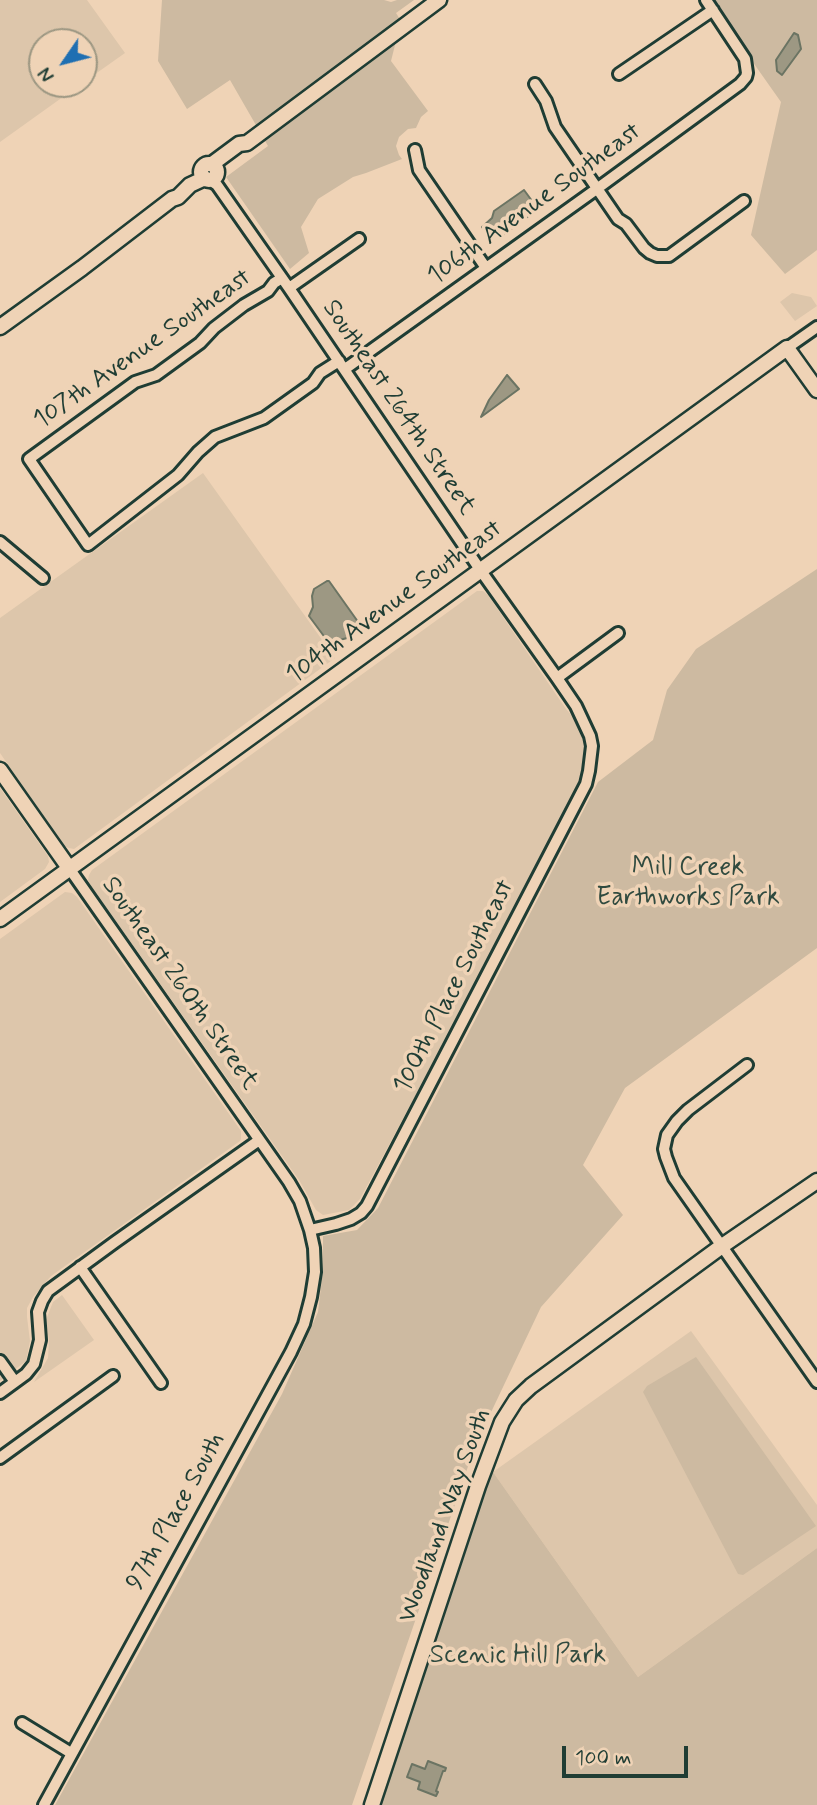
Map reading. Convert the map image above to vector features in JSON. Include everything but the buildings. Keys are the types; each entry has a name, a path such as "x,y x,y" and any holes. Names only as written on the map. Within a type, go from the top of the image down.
{"street":[{"path":"0,327 172,199 172,192 183,181 211,175 243,151 247,143 439,0"},
{"path":"619,75 709,5"},
{"name":"106th Avenue Southeast","path":"88,545 178,475 215,437 264,418 313,383 320,373 342,365 486,268 740,84 747,73 743,54 709,5"},
{"path":"535,84 546,101 555,127 618,219 626,224 644,248 657,256 669,256 744,201"},
{"path":"415,150 419,170 486,268"},
{"name":"Southeast 264th Street","path":"211,175 557,678 586,727"},
{"name":"107th Avenue Southeast","path":"289,288 359,239"},
{"name":"107th Avenue Southeast","path":"88,545 29,459 135,382 156,375 282,278"},
{"name":"104th Avenue Southeast","path":"0,919 817,327"},
{"path":"787,348 817,390"},
{"path":"1,545 43,578"},
{"path":"557,678 618,633"},
{"name":"100th Place Southeast","path":"310,1230 351,1219 367,1206 586,784 592,746 586,727"},
{"name":"Southeast 260th Street","path":"0,770 289,1182 300,1201 310,1230"},
{"path":"747,1065 682,1115 672,1127 664,1149 667,1164 674,1178 817,1382"},
{"path":"0,1393 29,1371 36,1360 40,1340 38,1312 44,1297 55,1285 258,1140"},
{"name":"Woodland Way South","path":"372,1805 478,1486 502,1422 516,1400 531,1386 722,1246 817,1181"},
{"name":"97th Place South","path":"44,1805 304,1324 312,1297 315,1272 310,1230"},
{"path":"80,1267 161,1383"},
{"path":"0,1362 15,1382"},
{"path":"0,1458 113,1376"},
{"path":"22,1724 71,1753"}],"shaded area":[{"path":"0,0 87,0 125,53 98,72 98,28 28,28 28,98 61,98 0,142"},
{"path":"794,33 798,35 801,49 782,75 777,71 776,60"},
{"path":"524,190 538,209 503,235 498,230 487,234 482,227 492,218 494,211"},
{"path":"792,293 811,297 817,306 795,321 780,302"},
{"path":"507,375 519,389 481,417 489,400"},
{"path":"203,473 335,658 74,849 69,848 64,846 0,753 0,618"},
{"path":"327,581 361,626 347,638 329,643 309,616 313,607 314,589"},
{"path":"477,591 488,595 578,723 587,749 582,784 360,1199 349,1210 323,1215 316,1210 299,1180 91,886 89,875 92,870"},
{"path":"0,788 48,856 49,862 45,869 0,902"},
{"path":"65,892 77,897 241,1131 241,1139 51,1276 27,1308 30,1341 26,1361 0,1381 0,939"},
{"path":"62,1295 94,1340 34,1382 48,1358 46,1320 53,1302"},
{"path":"691,1331 817,1505 817,1548 638,1677 493,1472"},
{"path":"428,1761 446,1768 436,1796 418,1789 420,1782 407,1777 412,1764 425,1769"}],"green space":[{"path":"162,0 414,0 396,13 401,21 391,61 428,111 421,117 416,128 408,129 399,137 396,146 402,159 353,177 318,199 301,227 309,253 290,269 226,177 268,146 230,80 187,109 158,61"},
{"path":"709,0 817,0 817,250 785,274 751,235 781,102"},
{"name":"Mill Creek Earthworks Park","path":"817,569 817,948 625,1088 583,1165 623,1215 541,1307 475,1446 352,1805 55,1805 282,1394 318,1312 323,1270 323,1236 357,1230 378,1208 598,782 653,740 667,690 696,649"},
{"path":"696,1357 816,1526 743,1575 738,1574 643,1392 647,1386"},
{"name":"Scenic Hill Park","path":"493,1472 638,1677 817,1548 817,1805 376,1805 482,1493"}]}
